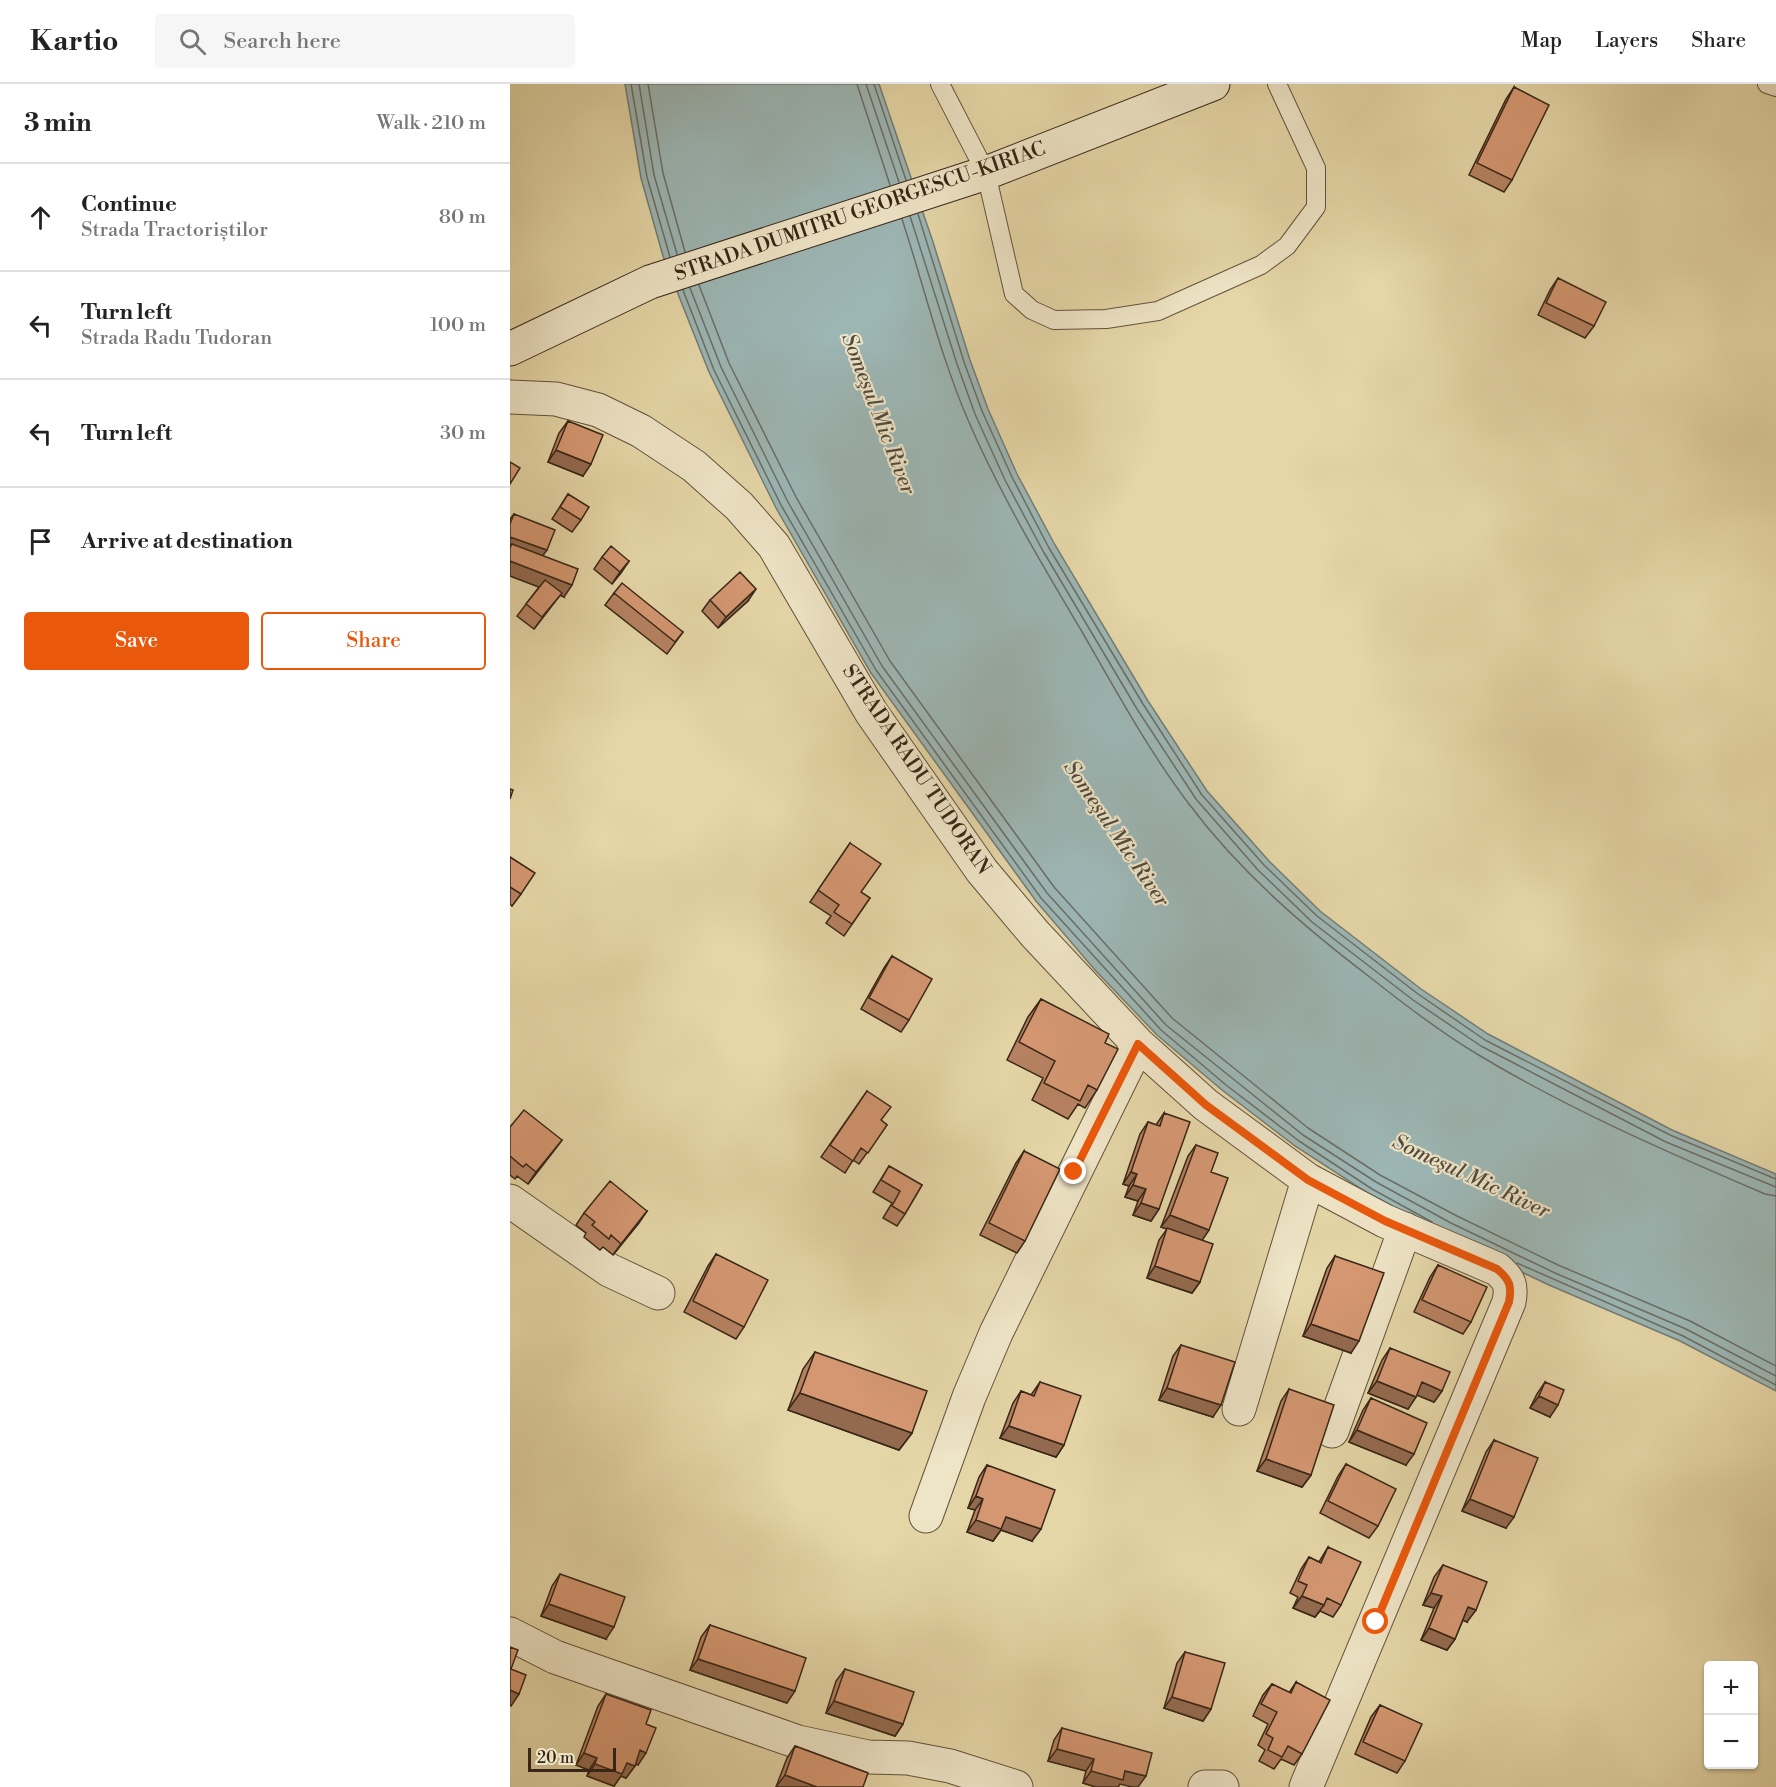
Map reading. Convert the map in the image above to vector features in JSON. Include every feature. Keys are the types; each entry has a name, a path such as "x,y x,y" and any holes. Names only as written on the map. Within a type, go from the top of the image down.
{"street":[{"name":"STRADA DUMITRU GEORGESCU-KIRIAC","path":"510,350 650,282 975,177 1213,84"},
{"name":"STRADA RADU TUDORAN","path":"510,397 556,399 598,410 641,431 694,466 739,506 774,546 872,712 982,870 1035,934 1138,1044 1206,1105 1308,1180 1405,1229 1497,1269 1509,1279 1512,1287 1509,1302 1306,1787"},
{"path":"926,1516 969,1397 996,1333 1138,1044"},
{"path":"1239,1409 1308,1180"},
{"path":"510,1202 609,1270 658,1293"},
{"path":"1332,1431 1405,1229"},
{"path":"510,1634 555,1657 798,1742 868,1757 908,1758 950,1766 1016,1787"},
{"path":"1205,1787 1222,1787"}],"lane":[{"path":"940,84 975,177 1014,294 1032,310 1054,320 1106,319 1158,311 1261,265 1287,246 1316,207 1316,168 1277,84"},
{"path":"1767,84 1776,87"}],"water":[{"name":"Someşul Mic River","path":"625,84 879,84 933,242 970,360 988,409 1017,474 1055,545 1148,701 1207,791 1269,861 1320,911 1421,989 1488,1034 1672,1130 1776,1174 1776,1391 1680,1341 1549,1285 1444,1235 1369,1194 1295,1146 1222,1090 1157,1035 1095,970 1036,901 871,673 776,508 709,372 663,256 641,178"}],"building":[{"path":"1514,87 1549,105 1512,180 1477,163"},
{"path":"1558,278 1606,302 1594,326 1546,303"},
{"path":"568,421 603,435 591,464 556,450"},
{"path":"510,462 520,468 510,484"},
{"path":"568,494 589,507 581,520 560,507"},
{"path":"514,514 555,530 547,550 510,537 510,524"},
{"path":"512,544 578,569 572,585 510,561"},
{"path":"611,546 629,561 620,572 602,557"},
{"path":"740,572 756,589 726,617 710,600"},
{"path":"545,580 562,593 542,617 526,604"},
{"path":"622,583 683,632 675,642 614,593"},
{"path":"850,843 881,864 861,892 870,898 852,924 834,912 839,905 818,890"},
{"path":"510,857 535,873 521,894 510,887"},
{"path":"892,956 932,979 909,1020 869,998"},
{"path":"1041,999 1109,1034 1105,1043 1118,1049 1097,1090 1088,1085 1080,1101 1044,1083 1055,1061 1019,1042"},
{"path":"867,1091 891,1107 881,1120 887,1125 868,1153 861,1148 853,1161 830,1145"},
{"path":"524,1110 562,1140 536,1172 526,1164 523,1167 510,1156 510,1127"},
{"path":"1164,1113 1190,1122 1159,1209 1141,1203 1146,1189 1133,1185 1137,1174 1131,1172 1148,1122 1160,1126"},
{"path":"1196,1145 1218,1153 1211,1172 1228,1178 1209,1230 1170,1215"},
{"path":"1024,1151 1060,1169 1025,1241 989,1223"},
{"path":"889,1166 922,1185 905,1214 892,1206 900,1191 881,1180"},
{"path":"610,1181 647,1211 621,1244 611,1235 609,1239 592,1225 595,1222 584,1213"},
{"path":"1167,1228 1213,1244 1200,1282 1155,1266"},
{"path":"716,1254 768,1280 744,1327 693,1301"},
{"path":"1335,1256 1384,1273 1359,1341 1311,1324"},
{"path":"1438,1265 1487,1287 1471,1322 1422,1300"},
{"path":"1181,1345 1235,1362 1221,1405 1167,1388"},
{"path":"1390,1348 1450,1372 1442,1391 1422,1382 1416,1397 1377,1381"},
{"path":"815,1352 927,1391 912,1433 800,1393"},
{"path":"1040,1382 1081,1396 1064,1445 1009,1426 1021,1391 1034,1396"},
{"path":"1545,1382 1564,1390 1558,1405 1539,1396"},
{"path":"1289,1389 1334,1405 1311,1475 1266,1459"},
{"path":"1371,1398 1427,1423 1414,1454 1357,1430"},
{"path":"1494,1440 1538,1458 1514,1517 1470,1499"},
{"path":"1346,1464 1396,1489 1378,1526 1328,1501"},
{"path":"987,1465 1055,1490 1041,1529 1006,1517 1001,1529 976,1520 983,1499 976,1496"},
{"path":"1328,1547 1361,1562 1341,1605 1327,1598 1324,1605 1302,1596 1307,1585 1298,1581 1309,1557 1321,1563"},
{"path":"1443,1565 1487,1582 1476,1610 1468,1607 1455,1639 1429,1628 1442,1596 1431,1593"},
{"path":"560,1574 625,1597 614,1627 549,1604"},
{"path":"710,1625 806,1658 795,1691 698,1659"},
{"path":"510,1647 518,1650 511,1669 526,1675 519,1694 510,1690"},
{"path":"1185,1652 1225,1663 1211,1709 1172,1697"},
{"path":"845,1669 914,1692 903,1724 834,1701"},
{"path":"1296,1682 1330,1700 1302,1754 1288,1746 1282,1757 1268,1750 1273,1738 1266,1734 1277,1712 1261,1704 1272,1684 1291,1693"},
{"path":"606,1694 651,1710 646,1724 656,1728 646,1753 640,1750 635,1766 627,1763 622,1774 595,1764 597,1758 584,1753"},
{"path":"1380,1705 1422,1724 1405,1761 1363,1742"},
{"path":"1062,1728 1152,1753 1146,1776 1125,1771 1123,1780 1091,1771 1094,1759 1057,1749"},
{"path":"795,1746 868,1773 863,1787 817,1787 785,1775"}],"route":[{"path":"1074,1172 1138,1044 1206,1105 1308,1180 1385,1221 1497,1269 1509,1279 1512,1287 1509,1302 1376,1622"}]}
